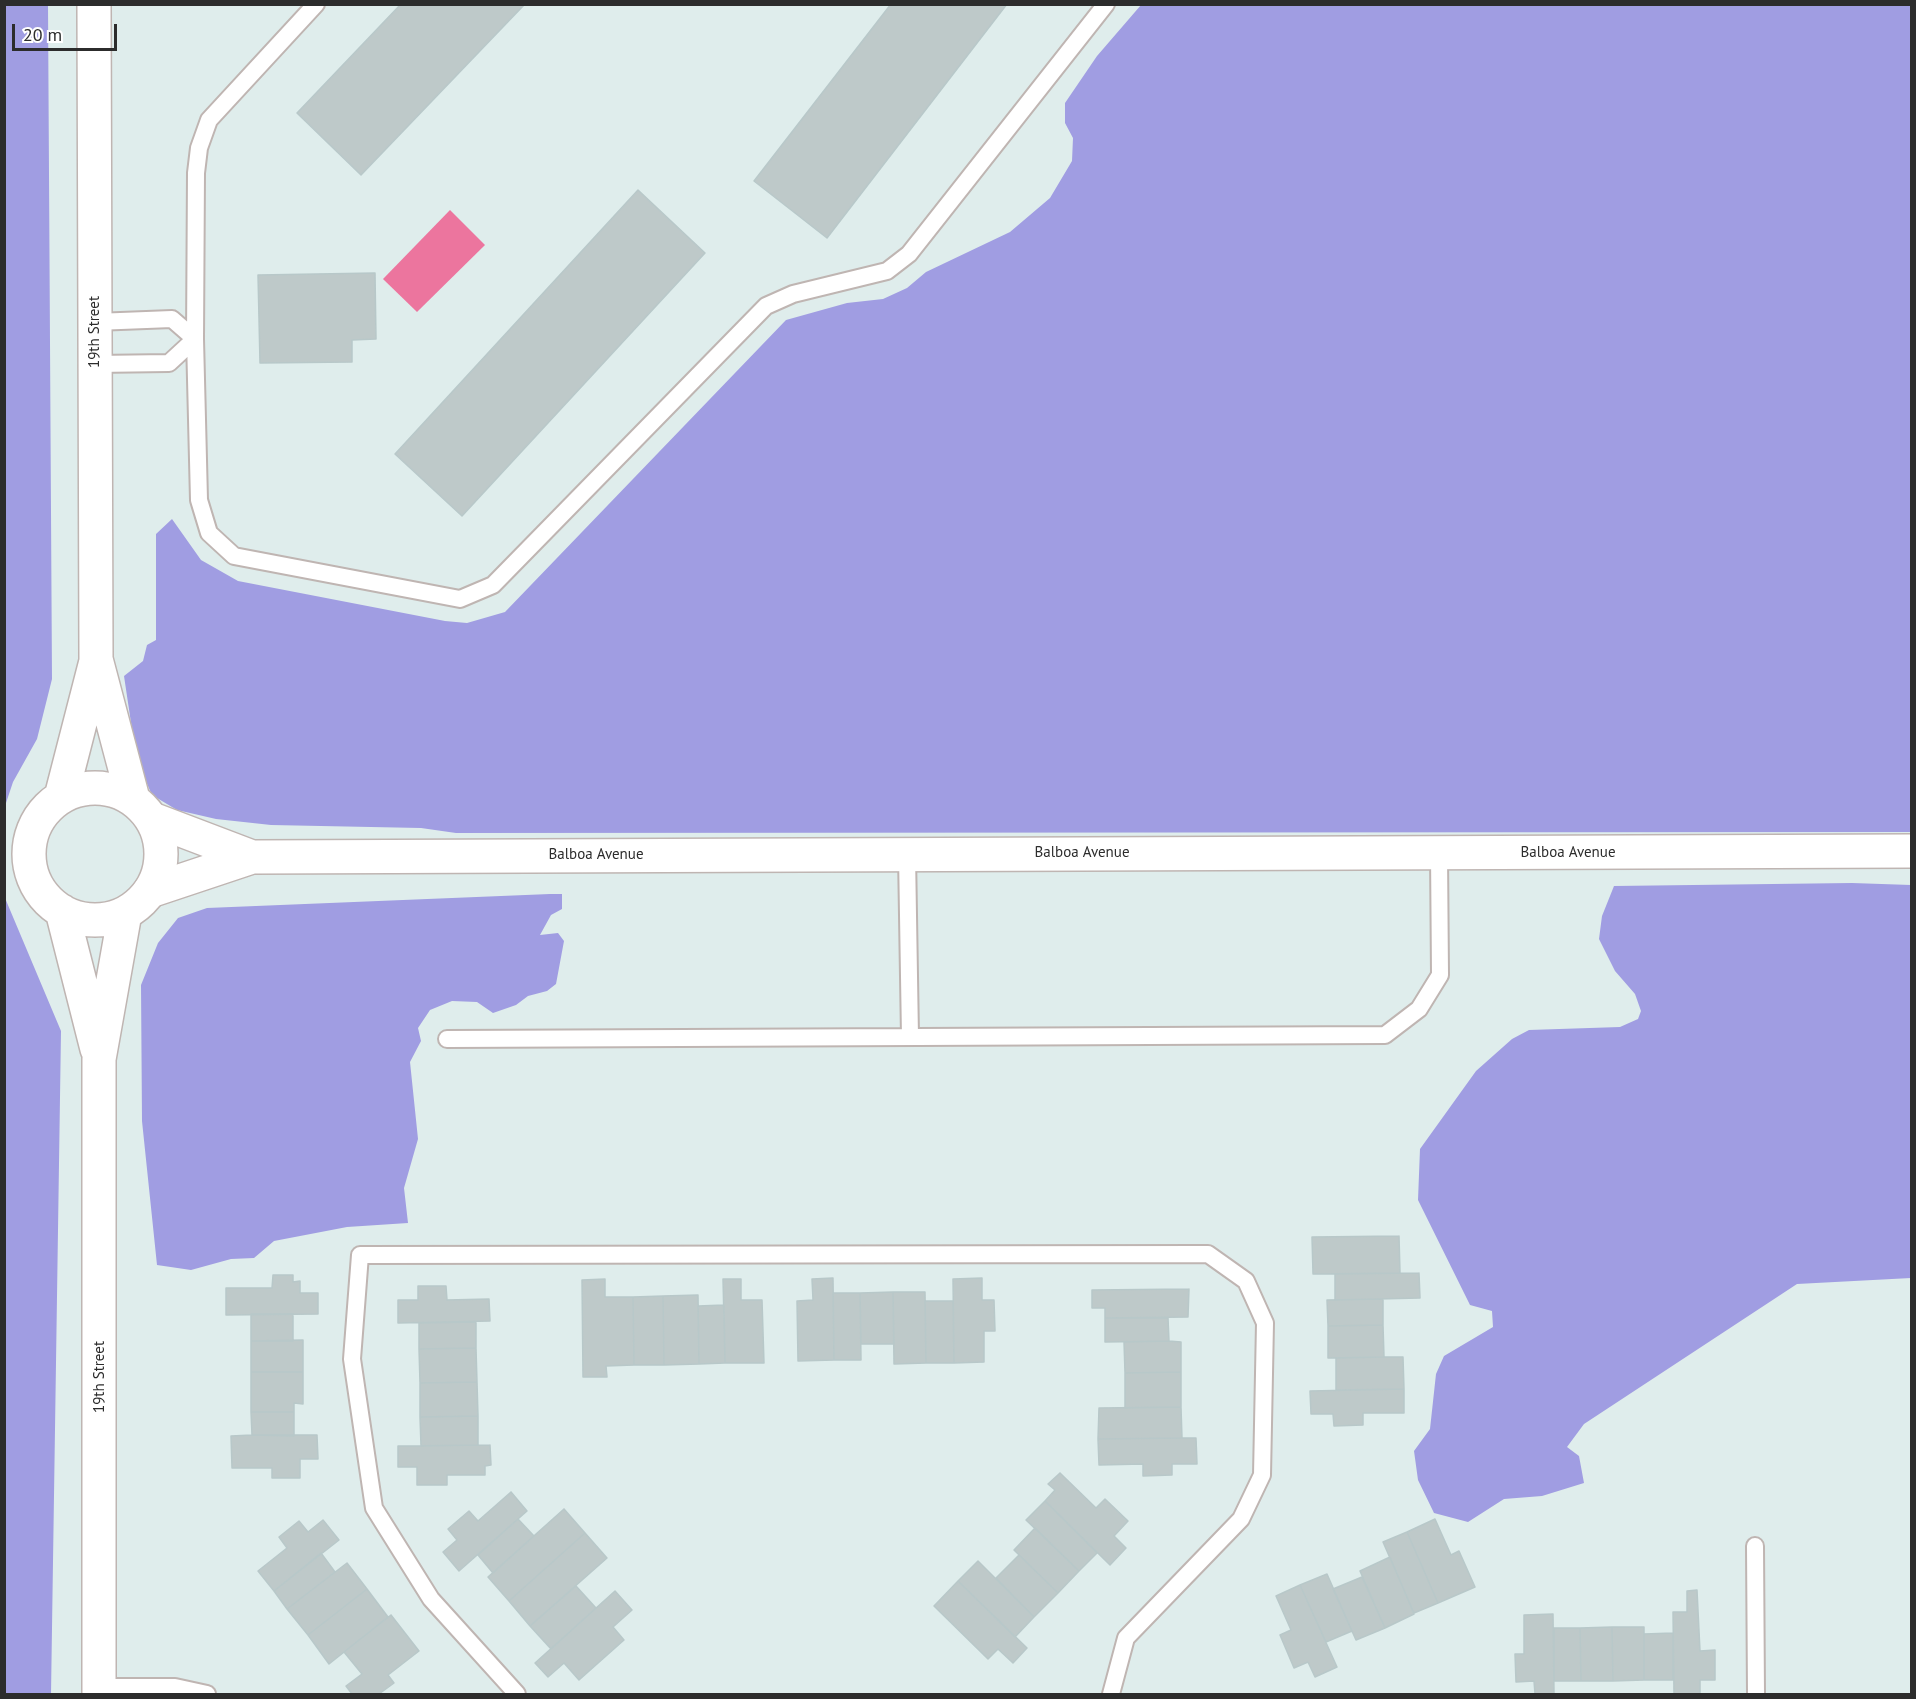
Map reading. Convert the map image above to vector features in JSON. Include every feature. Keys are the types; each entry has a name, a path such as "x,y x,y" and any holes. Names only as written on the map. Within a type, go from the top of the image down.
{"main road":[{"name":"19th Street","path":"61,797 96,659 94,4"},
{"name":"19th Street","path":"96,659 142,809"},
{"path":"98,787 118,791 142,809 159,834 161,855 158,877 139,904 125,913 93,920 77,918 62,911 49,901 36,884 29,857 32,836 38,820 61,797 75,790 98,787"},
{"name":"Balboa Avenue","path":"142,809 252,857"},
{"name":"Balboa Avenue","path":"150,891 252,857 1911,851"},
{"name":"19th Street","path":"62,911 99,1059"},
{"name":"19th Street","path":"99,1691 99,1059 125,913"}],"lane":[{"path":"316,4 209,120 199,148 196,173 195,339 199,500 209,533 234,556 460,599 493,585 766,306 793,294 887,271 909,254 1106,4"},
{"path":"95,322 172,319 195,339"},
{"path":"95,364 169,363 195,339"},
{"path":"447,1039 1385,1035 1419,1009 1440,975 1439,853"},
{"path":"907,854 910,1037"},
{"path":"517,1695 431,1599 374,1508 352,1359 360,1255 1208,1254 1246,1281 1265,1323 1262,1475 1241,1519 1126,1638 1111,1695"},
{"path":"1755,1546 1756,1695"},
{"path":"99,1691 175,1687 207,1695"}],"shaded area":[{"path":"5,4 48,5 52,679 37,739 13,782 5,806"},
{"path":"1141,5 1911,5 1911,832 456,833 421,828 271,825 216,819 177,810 152,795 144,777 133,736 124,676 143,661 147,645 156,640 156,534 172,519 201,560 238,581 445,621 467,623 505,612 786,320 847,303 883,299 907,288 926,272 1010,232 1050,198 1072,161 1073,138 1065,123 1065,103 1097,56"},
{"path":"450,210 485,245 417,312 383,279"},
{"path":"1852,883 1911,885 1911,1278 1797,1284 1584,1424 1567,1447 1579,1456 1584,1483 1542,1496 1504,1499 1468,1522 1434,1513 1418,1480 1414,1451 1430,1429 1436,1374 1444,1356 1493,1327 1492,1311 1470,1305 1418,1200 1420,1149 1476,1071 1512,1039 1529,1030 1620,1027 1638,1019 1641,1011 1635,994 1615,971 1599,939 1602,916 1614,886"},
{"path":"562,894 562,909 551,915 540,935 558,933 564,941 556,984 547,991 528,996 516,1005 493,1013 477,1002 452,1001 430,1010 418,1028 421,1041 410,1062 418,1139 404,1188 408,1223 347,1227 274,1241 254,1258 231,1259 191,1270 157,1265 142,1121 141,985 158,943 178,918 207,908"},
{"path":"5,898 61,1031 51,1694 5,1694"}],"building":[{"path":"401,4 525,4 361,175 297,113"},
{"path":"891,4 1007,4 827,238 754,181"},
{"path":"638,190 705,253 462,516 395,454"},
{"path":"375,273 376,339 352,340 352,362 260,363 258,275"},
{"path":"1399,1236 1400,1273 1313,1274 1312,1237"},
{"path":"1419,1273 1420,1298 1335,1300 1335,1274"},
{"path":"273,1275 293,1275 293,1282 300,1281 300,1293 318,1293 318,1314 226,1315 226,1288 272,1288"},
{"path":"833,1278 834,1360 798,1361 797,1301 813,1300 812,1279"},
{"path":"982,1278 982,1300 994,1300 995,1331 984,1331 984,1362 954,1363 953,1279"},
{"path":"605,1279 605,1297 633,1297 634,1365 606,1366 607,1377 583,1377 582,1280"},
{"path":"723,1279 741,1279 741,1300 762,1300 764,1363 725,1363"},
{"path":"418,1286 446,1286 447,1300 489,1299 490,1321 398,1323 398,1300 418,1300"},
{"path":"1189,1289 1188,1317 1105,1318 1105,1308 1092,1308 1092,1290"},
{"path":"893,1292 894,1344 861,1344 860,1293"},
{"path":"893,1292 925,1292 926,1363 894,1364"},
{"path":"833,1293 860,1293 861,1360 834,1360"},
{"path":"698,1295 699,1364 664,1365 663,1296"},
{"path":"663,1296 664,1365 634,1365 633,1297"},
{"path":"1383,1299 1383,1325 1328,1326 1327,1300"},
{"path":"925,1301 953,1301 954,1363 926,1363"},
{"path":"724,1305 725,1363 699,1364 698,1306"},
{"path":"251,1314 293,1314 293,1341 251,1341"},
{"path":"1105,1318 1168,1318 1169,1341 1105,1342"},
{"path":"476,1322 476,1348 419,1349 419,1323"},
{"path":"1383,1325 1384,1357 1328,1358 1328,1326"},
{"path":"303,1340 303,1372 251,1372 251,1341"},
{"path":"1124,1342 1181,1342 1181,1372 1125,1373"},
{"path":"476,1348 477,1382 420,1383 419,1349"},
{"path":"1403,1357 1404,1389 1336,1390 1336,1358"},
{"path":"251,1372 303,1372 303,1404 294,1403 294,1412 251,1412"},
{"path":"1181,1372 1181,1407 1125,1408 1125,1373"},
{"path":"477,1382 478,1416 420,1417 420,1383"},
{"path":"1404,1389 1404,1413 1363,1413 1363,1425 1334,1426 1333,1414 1311,1414 1310,1391"},
{"path":"1181,1407 1182,1438 1098,1439 1099,1408"},
{"path":"251,1412 294,1412 294,1436 252,1435"},
{"path":"478,1416 478,1445 421,1446 420,1417"},
{"path":"317,1435 318,1459 300,1459 300,1478 272,1478 272,1468 232,1468 231,1436"},
{"path":"1196,1438 1197,1464 1172,1464 1172,1475 1143,1476 1143,1464 1099,1465 1098,1439"},
{"path":"490,1445 491,1465 485,1466 485,1475 447,1475 447,1485 417,1485 417,1467 398,1467 398,1446"},
{"path":"1060,1473 1096,1508 1105,1499 1128,1521 1114,1536 1126,1548 1110,1565 1045,1501 1055,1490 1048,1484"},
{"path":"511,1492 527,1511 459,1571 443,1552 457,1540 448,1529 469,1511 478,1521"},
{"path":"1045,1501 1097,1553 1079,1571 1026,1520"},
{"path":"564,1509 585,1533 509,1601 488,1577"},
{"path":"518,1519 534,1536 493,1573 478,1555"},
{"path":"1435,1519 1451,1555 1459,1551 1475,1587 1438,1603 1407,1532"},
{"path":"323,1520 339,1540 274,1591 258,1571 287,1548 279,1537 299,1521 308,1532"},
{"path":"1035,1528 1079,1571 1058,1593 1014,1550"},
{"path":"1407,1532 1438,1603 1414,1613 1383,1542"},
{"path":"585,1533 607,1558 530,1626 509,1601"},
{"path":"321,1553 335,1572 287,1609 274,1591"},
{"path":"1019,1555 1058,1593 1034,1617 996,1578"},
{"path":"1390,1557 1414,1614 1385,1628 1360,1571"},
{"path":"978,1561 1034,1617 1015,1637 958,1581"},
{"path":"347,1563 367,1589 308,1635 287,1609"},
{"path":"1327,1574 1352,1631 1326,1642 1300,1585"},
{"path":"1362,1577 1385,1628 1356,1640 1333,1589"},
{"path":"958,1581 1027,1648 1013,1663 998,1649 988,1659 934,1606"},
{"path":"1300,1585 1337,1667 1315,1677 1308,1662 1294,1668 1280,1635 1291,1630 1276,1596"},
{"path":"576,1586 596,1608 551,1649 530,1626"},
{"path":"367,1589 388,1617 329,1664 308,1635"},
{"path":"1697,1590 1700,1651 1715,1650 1715,1680 1700,1680 1700,1694 1674,1694 1673,1612 1687,1612 1687,1591"},
{"path":"615,1591 632,1610 613,1627 624,1640 579,1680 564,1663 548,1677 535,1663"},
{"path":"1553,1614 1554,1694 1535,1694 1534,1681 1516,1682 1515,1654 1524,1654 1524,1615"},
{"path":"391,1615 419,1651 388,1675 394,1683 379,1694 352,1694 346,1686 362,1674 344,1652"},
{"path":"1612,1627 1644,1627 1644,1680 1613,1681"},
{"path":"1612,1627 1613,1681 1581,1681 1580,1628"},
{"path":"1554,1628 1580,1628 1581,1681 1554,1681"},
{"path":"1673,1633 1673,1680 1644,1680 1644,1634"}]}
